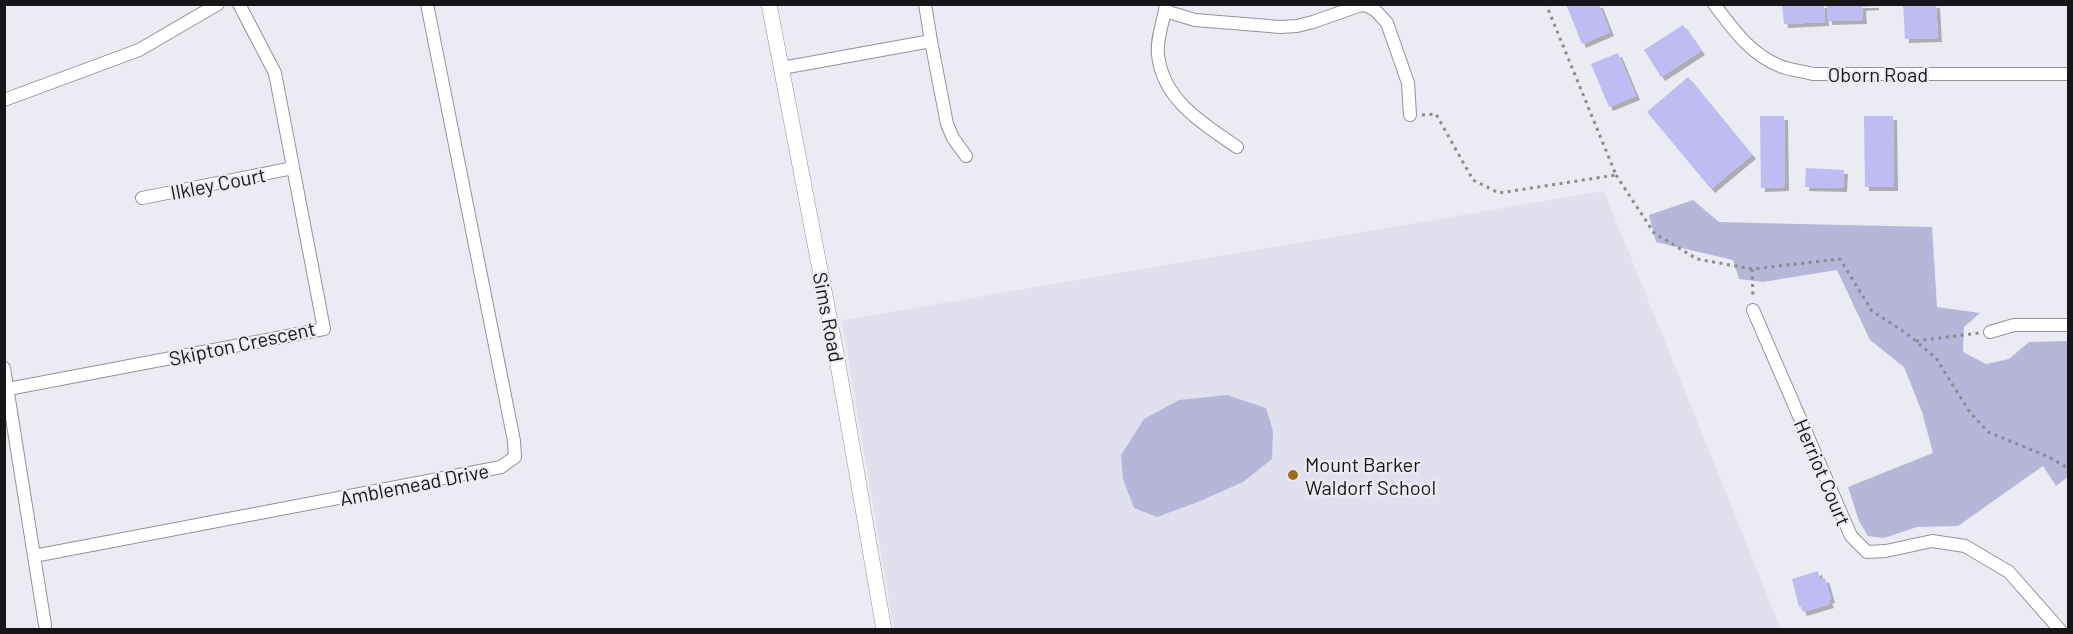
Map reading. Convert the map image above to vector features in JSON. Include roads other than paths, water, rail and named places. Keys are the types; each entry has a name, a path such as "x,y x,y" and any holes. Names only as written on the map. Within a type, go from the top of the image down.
{"street":[{"path":"4,100 139,50 219,4"},
{"name":"Skipton Crescent","path":"8,389 324,329 275,73 239,4"},
{"name":"Amblemead Drive","path":"34,556 501,467 515,457 514,441 427,4"},
{"name":"Sims Road","path":"769,4 836,353 884,630"},
{"path":"925,4 947,124 952,138 966,156"},
{"name":"Oborn Road","path":"1714,4 1741,41 1759,54 1780,66 1813,74 2068,75"},
{"path":"1237,147 1204,125 1179,102 1167,86 1157,53 1166,8 1195,20 1280,27 1297,26 1354,7 1368,6 1387,23 1408,83 1410,115"},
{"path":"782,68 931,41"},
{"name":"Ilkley Court","path":"142,198 293,168"},
{"name":"Herriot Court","path":"1753,310 1851,536 1867,552 1886,551 1932,541 1965,546 2009,572 2060,630"},
{"path":"1990,332 2014,325 2068,325"},
{"path":"4,368 45,625"}],"place":[{"name":"Mount Barker Waldorf School","path":"1293,475"}]}
